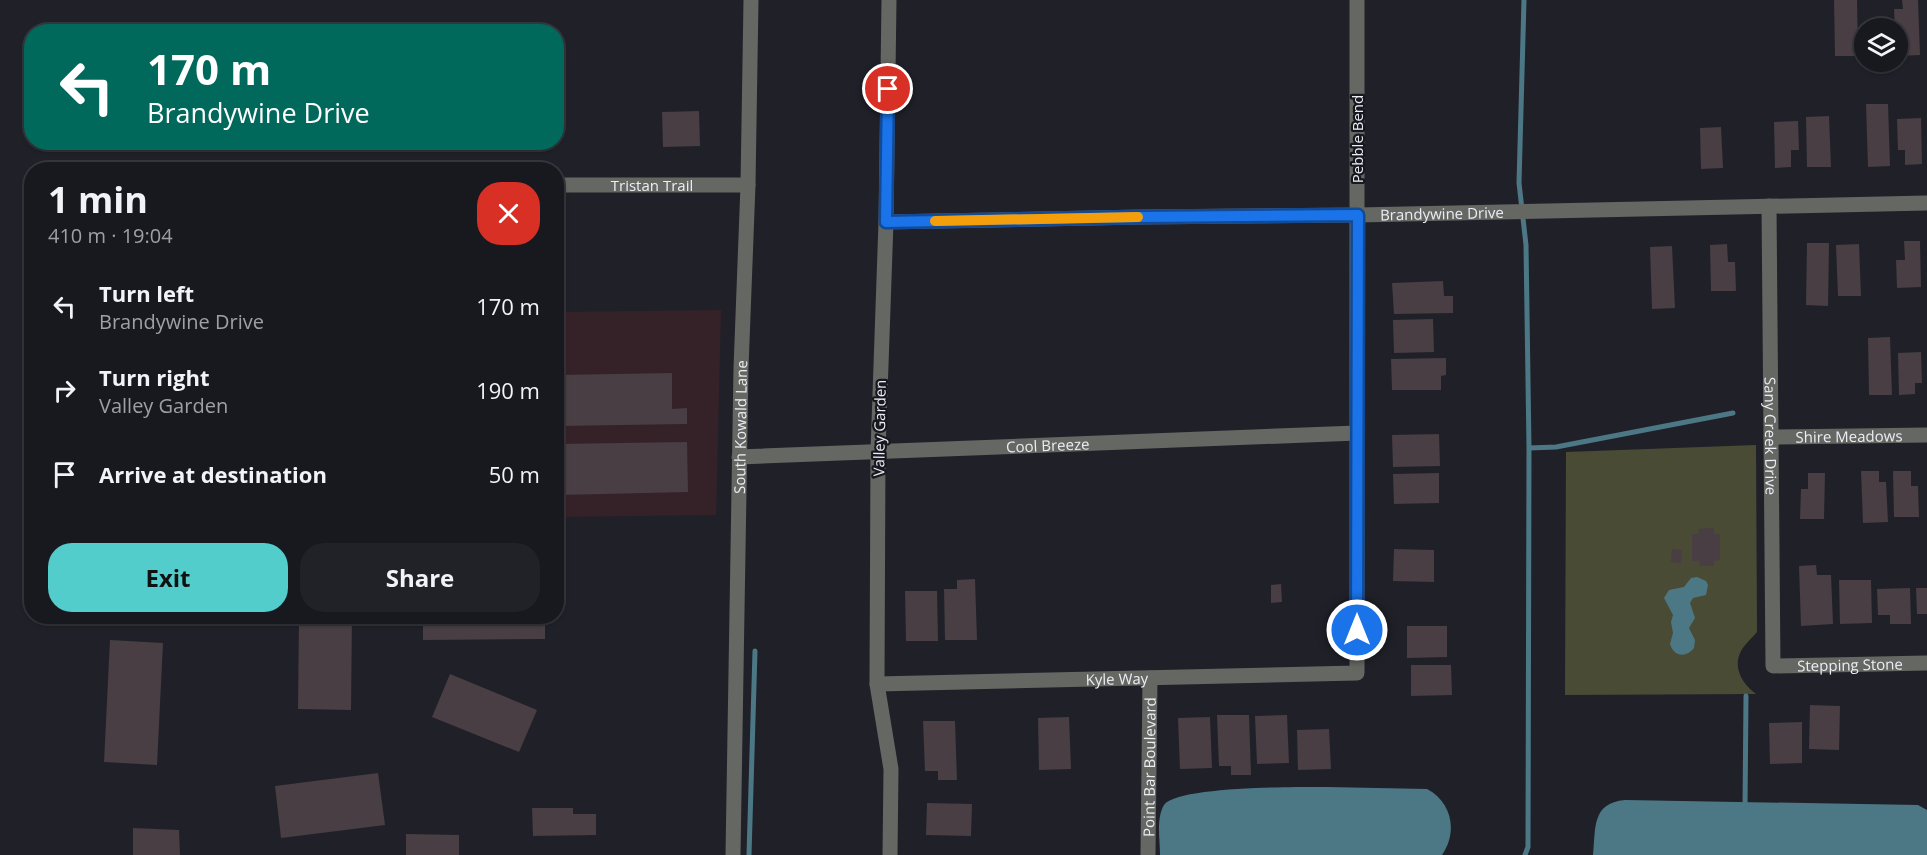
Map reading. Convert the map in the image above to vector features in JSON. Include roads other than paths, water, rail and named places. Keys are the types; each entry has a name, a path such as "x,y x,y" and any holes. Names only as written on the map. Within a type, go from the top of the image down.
{"street":[{"name":"South Kowald Lane","path":"734,855 739,457 748,185 751,0"},
{"name":"Valley Garden","path":"889,0 886,222 878,451 878,684 891,769 890,855"},
{"name":"Pebble Bend","path":"1357,0 1357,673"},
{"name":"Tristan Trail","path":"564,185 748,185"},
{"name":"Brandywine Drive","path":"886,222 1927,203"},
{"name":"Sany Creek Drive","path":"1769,206 1773,666"},
{"name":"Cool Breeze","path":"739,457 1357,433"},
{"name":"Shire Meadows","path":"1771,437 1927,435"},
{"name":"Stepping Stone","path":"1773,666 1927,663"},
{"name":"Kyle Way","path":"878,684 1357,673"},
{"name":"Point Bar Boulevard","path":"1148,855 1150,678"}],"water":[{"path":"1697,577 1706,581 1708,585 1706,595 1693,598 1690,603 1695,618 1689,628 1695,640 1694,648 1680,655 1674,652 1670,644 1673,633 1671,622 1673,615 1664,598 1669,590 1684,587 1691,578"},
{"path":"1327,787 1427,789 1442,802 1450,818 1450,837 1447,846 1442,855 1160,855 1160,816 1164,805 1174,799 1214,791"},
{"path":"1625,800 1918,805 1927,810 1927,855 1593,855 1595,827 1601,812 1614,802"}],"waterway":[{"path":"1524,0 1519,183 1526,245 1529,448 1528,847 1525,855"},
{"path":"1529,448 1556,447 1733,413"},
{"path":"749,855 755,651"},
{"path":"1745,808 1746,696"}]}
